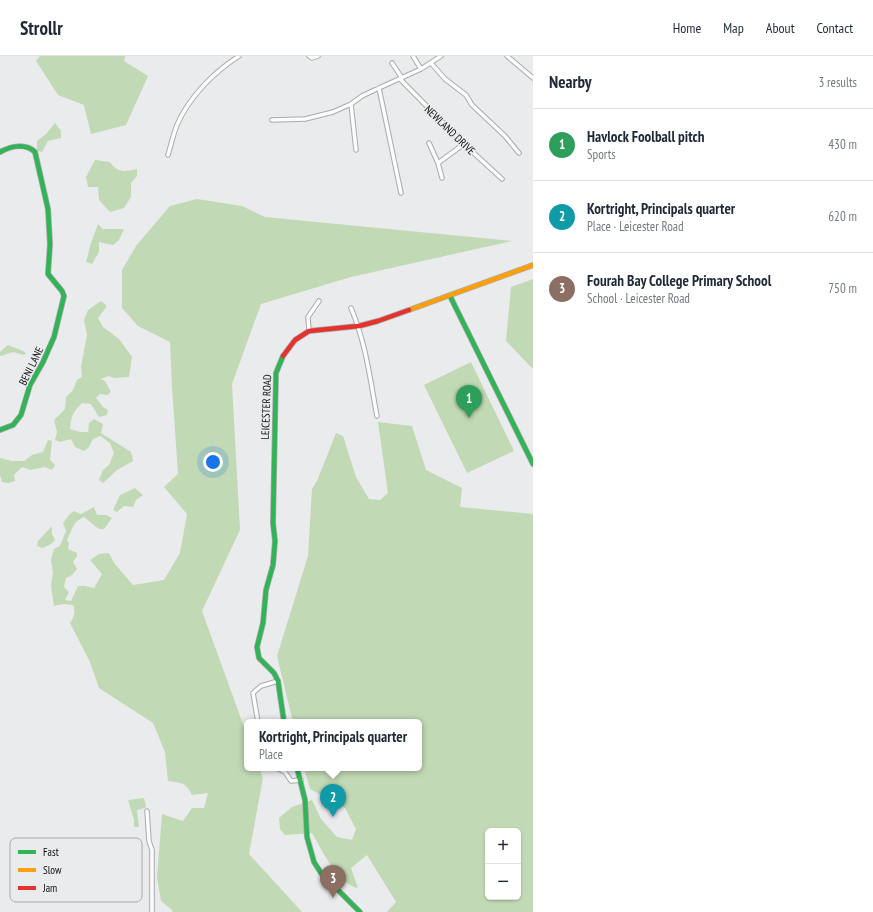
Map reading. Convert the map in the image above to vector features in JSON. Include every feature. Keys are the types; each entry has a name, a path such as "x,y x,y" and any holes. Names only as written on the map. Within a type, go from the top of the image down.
{"street":[{"path":"168,155 178,124 196,96 217,72 239,56"},
{"path":"309,56 312,58 318,56"},
{"path":"413,56 421,69"},
{"path":"272,120 317,117 351,104 362,96 421,69 440,56"},
{"path":"507,56 533,78"},
{"name":"NEWLAND DRIVE","path":"392,63 401,79 464,144 502,180"},
{"path":"431,63 466,95 472,105 505,136 519,153"},
{"path":"379,88 401,192"},
{"path":"351,104 356,150"},
{"path":"429,143 442,178"},
{"path":"438,164 464,144"},
{"name":"BENI LANE","path":"0,152 16,147 26,146 35,152 50,223 48,274 64,294 64,300 54,337 43,362 30,385 21,415 13,425 0,430"},
{"path":"319,300 308,317 308,331 359,326 390,317 533,265"},
{"path":"450,296 533,464"},
{"path":"351,308 359,326 372,381 377,416"},
{"name":"LEICESTER ROAD","path":"284,719 278,681 274,673 259,658 257,647 263,623 266,590 272,570 275,541 272,522 276,373 278,364 288,348 299,337 308,331"},
{"path":"257,719 253,693 261,686 278,681"},
{"path":"284,771 286,772 291,781 301,780"},
{"path":"298,771 305,800 307,837 314,862 321,873 360,912"},
{"path":"147,811 149,841 152,850 152,912"}],"green space":[{"path":"40,56 125,56 124,61 148,76 126,125 91,134 84,105 58,95 36,61"},
{"path":"55,123 61,131 61,138 48,141 42,152 37,151 37,141 46,134"},
{"path":"95,160 110,162 113,166 122,171 137,169 137,176 131,183 131,197 124,208 110,212 99,200 98,187 88,187 86,177"},
{"path":"197,199 242,206 265,217 512,241 351,277 261,304 232,384 240,530 202,611 244,727 244,771 260,771 263,778 249,854 302,912 172,912 172,910 161,901 157,877 162,814 183,821 192,808 204,808 208,793 192,795 185,785 168,781 165,752 153,723 99,688 90,662 70,623 74,614 73,605 63,604 54,606 51,586 53,573 51,560 54,549 60,546 66,531 63,523 74,511 81,514 94,507 97,515 106,515 112,518 104,529 99,529 84,517 77,521 73,526 67,539 69,544 68,549 77,553 77,556 73,562 77,569 72,575 66,578 64,587 69,592 65,600 71,601 78,586 94,588 102,574 90,560 99,554 109,553 114,563 133,585 164,580 180,553 187,514 164,487 178,474 170,342 138,326 122,308 122,270 136,246 170,206"},
{"path":"98,224 103,229 124,229 119,240 113,245 99,242 99,252 92,264 86,262"},
{"path":"533,279 533,369 506,341 511,287"},
{"path":"101,301 107,306 98,318 103,327 119,339 132,357 129,377 115,378 108,376 101,379 105,381 111,392 107,395 100,394 96,398 103,407 108,410 107,415 99,417 91,404 82,403 73,414 70,429 80,432 88,432 89,423 94,419 103,424 101,433 131,452 133,461 117,470 103,483 99,480 103,470 109,465 114,453 110,443 100,436 93,439 89,447 84,451 75,447 71,439 60,442 55,440 57,432 54,420 65,409 66,397 73,390 77,380 82,377 81,367 87,335 84,320 88,310"},
{"path":"8,345 26,353 24,355 13,352 1,356 0,352"},
{"path":"471,362 514,451 467,473 424,385"},
{"path":"378,422 412,426 426,470 462,488 460,507 533,514 533,912 387,912 396,902 367,855 351,868 358,888 344,881 337,874 312,833 285,835 280,829 279,818 292,807 312,800 321,819 337,837 352,840 356,829 345,808 310,789 305,771 422,771 422,719 292,719 277,656 308,556 312,489 317,481 336,433 343,436 356,477 369,499 380,500 388,493"},
{"path":"48,440 52,441 50,460 55,465 52,470 45,467 31,470 22,467 14,475 15,481 8,483 2,482 0,475 0,458 12,461 24,461 32,455 43,452"},
{"path":"135,488 143,495 136,500 133,507 124,506 117,512 113,510 120,495"},
{"path":"52,526 52,534 55,540 43,548 37,546 38,541"},
{"path":"144,798 145,808 137,810 139,827 134,827 134,820 128,800"}],"traffic: fast":[{"path":"0,152 18,146 27,147 35,152 48,209 50,244 48,274 62,291 64,296 54,337 43,362 30,385 21,415 13,425 0,430"},
{"path":"450,296 533,464"},
{"path":"283,356 276,373 273,523 275,541 273,565 266,590 263,623 257,647 259,658 274,673 278,681 284,719"},
{"path":"298,771 305,800 307,837 314,862 321,873 360,912"}],"traffic: slow":[{"path":"409,310 533,265"}],"traffic: jam":[{"path":"283,356 295,340 309,331 359,326 409,310"}],"place":[{"name":"Havlock Foolball pitch","path":"469,418"},
{"name":"Kortright, Principals quarter","path":"333,817"},
{"name":"Fourah Bay College Primary School","path":"333,898"}]}
